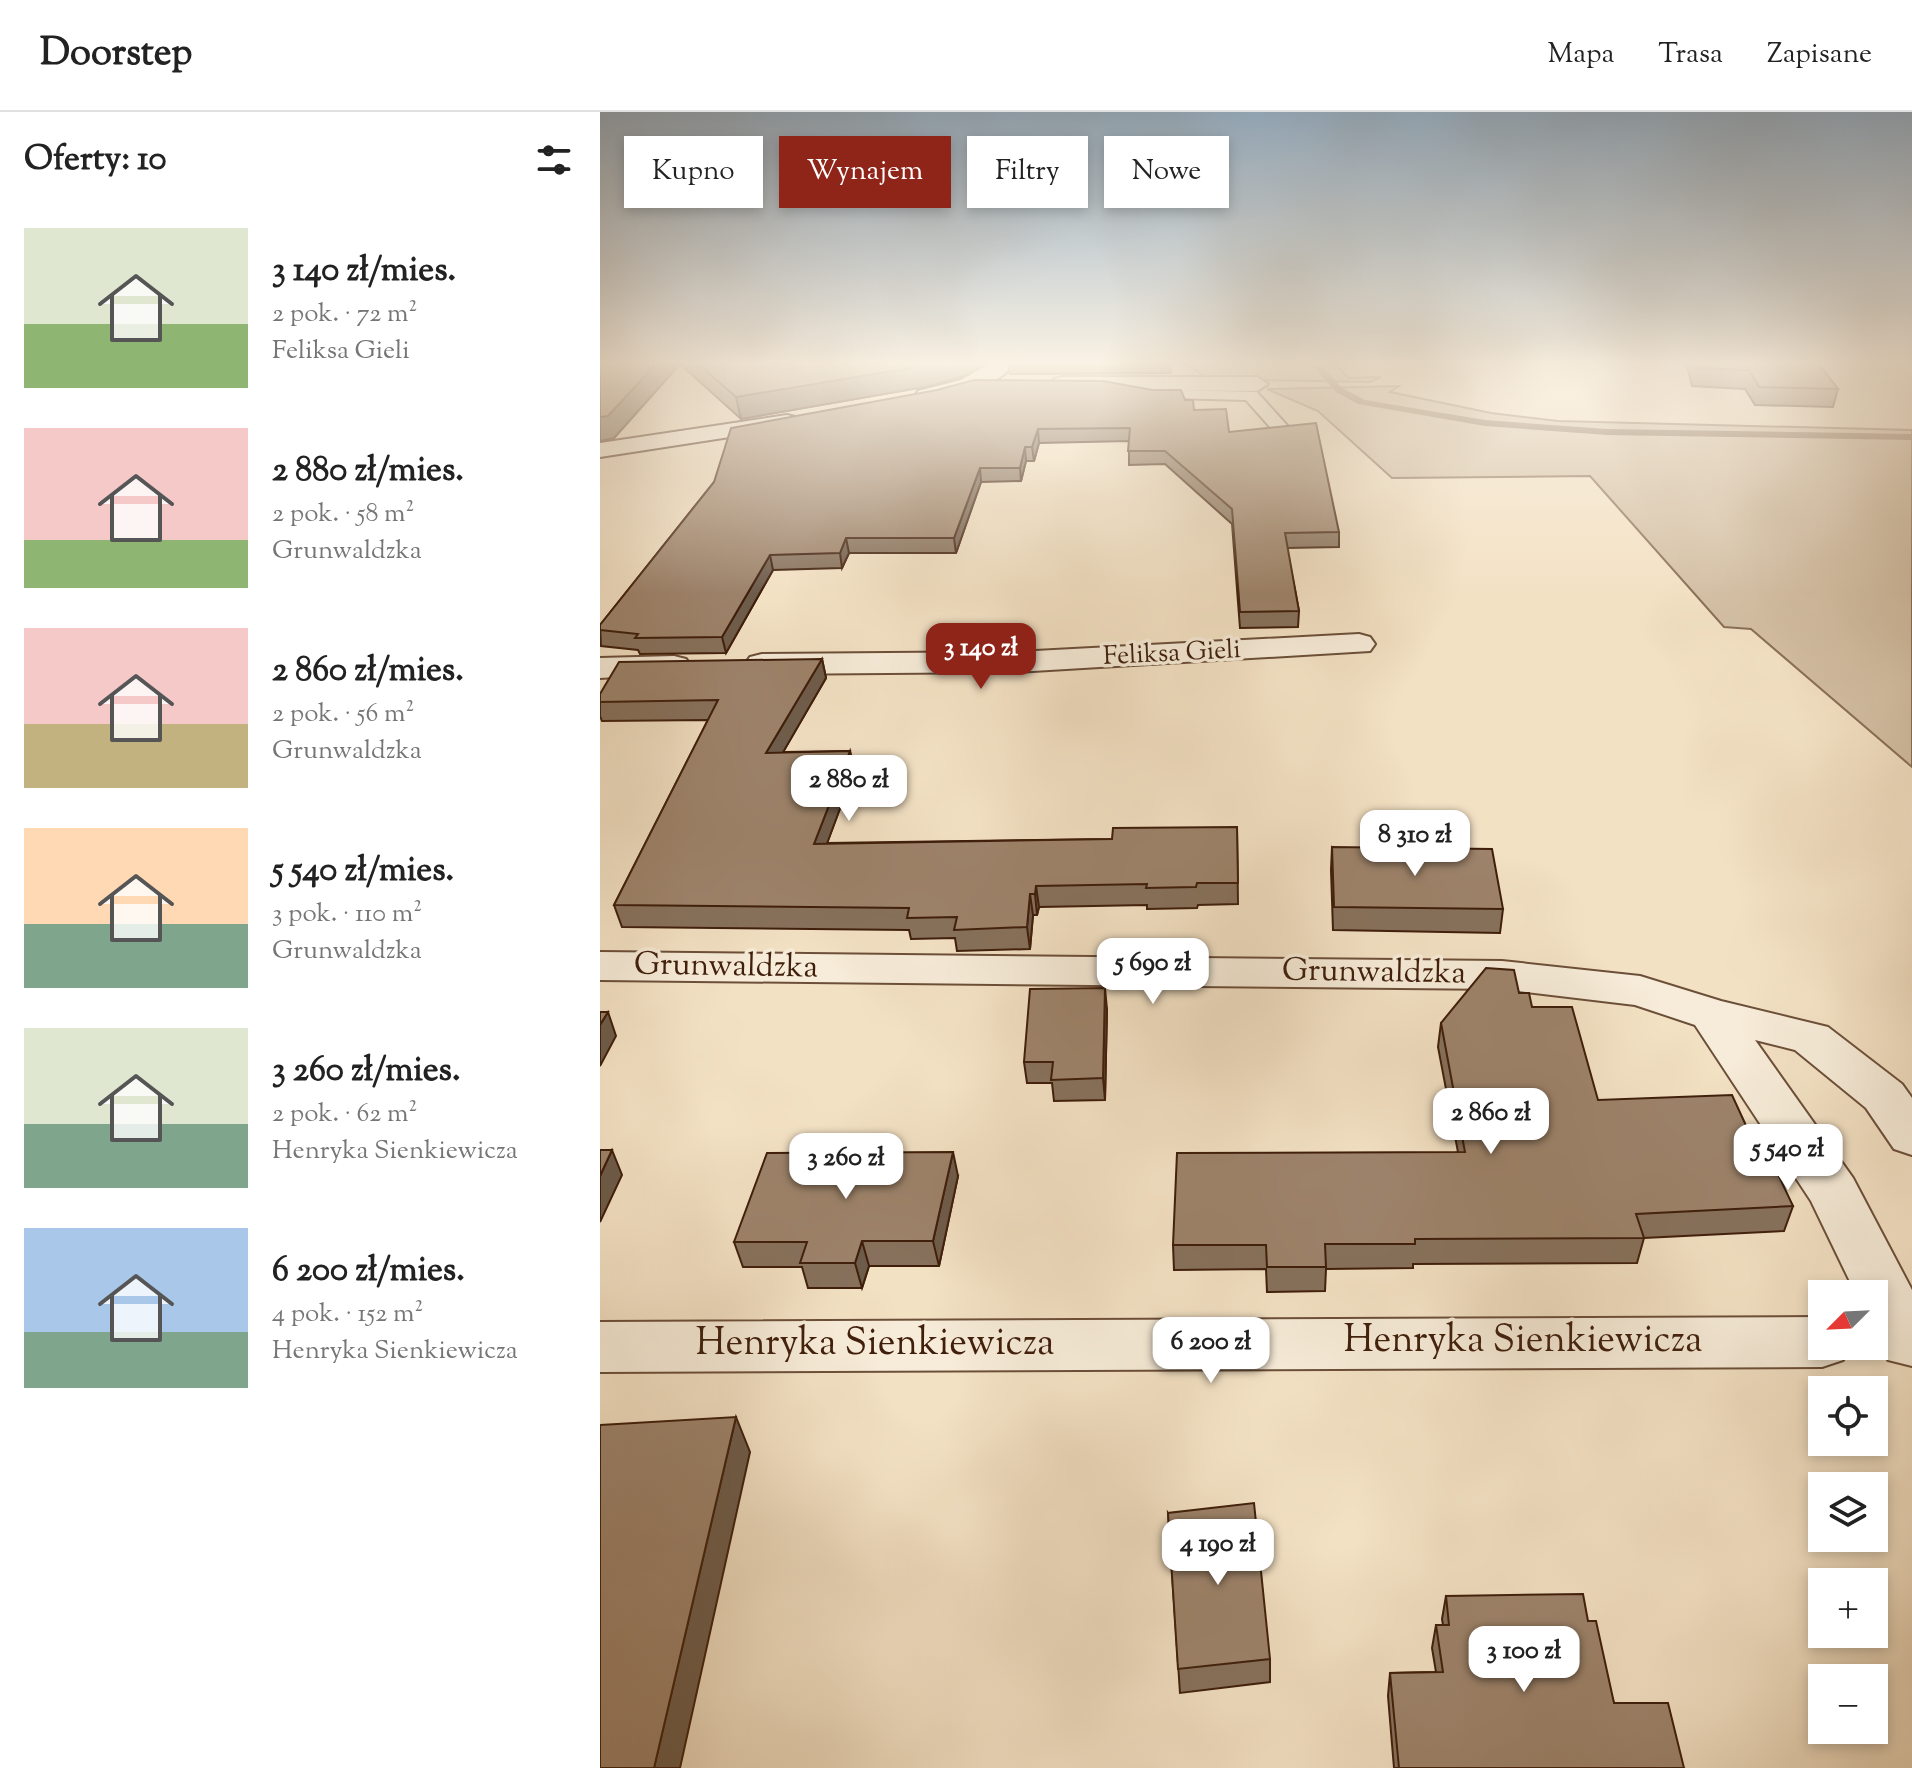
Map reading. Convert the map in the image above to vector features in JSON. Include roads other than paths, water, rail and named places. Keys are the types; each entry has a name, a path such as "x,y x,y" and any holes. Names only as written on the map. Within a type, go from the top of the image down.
{"street":[{"path":"605,450 672,439"},
{"name":"Feliksa Gieli","path":"600,668 1014,662 1359,644"},
{"name":"Grunwaldzka","path":"600,966 1502,975 1640,991 1712,1014 1811,1038 1884,1096 1912,1136"},
{"path":"1712,1014 1834,1192 1898,1342"},
{"name":"Henryka Sienkiewicza","path":"600,1347 1808,1342"}]}
